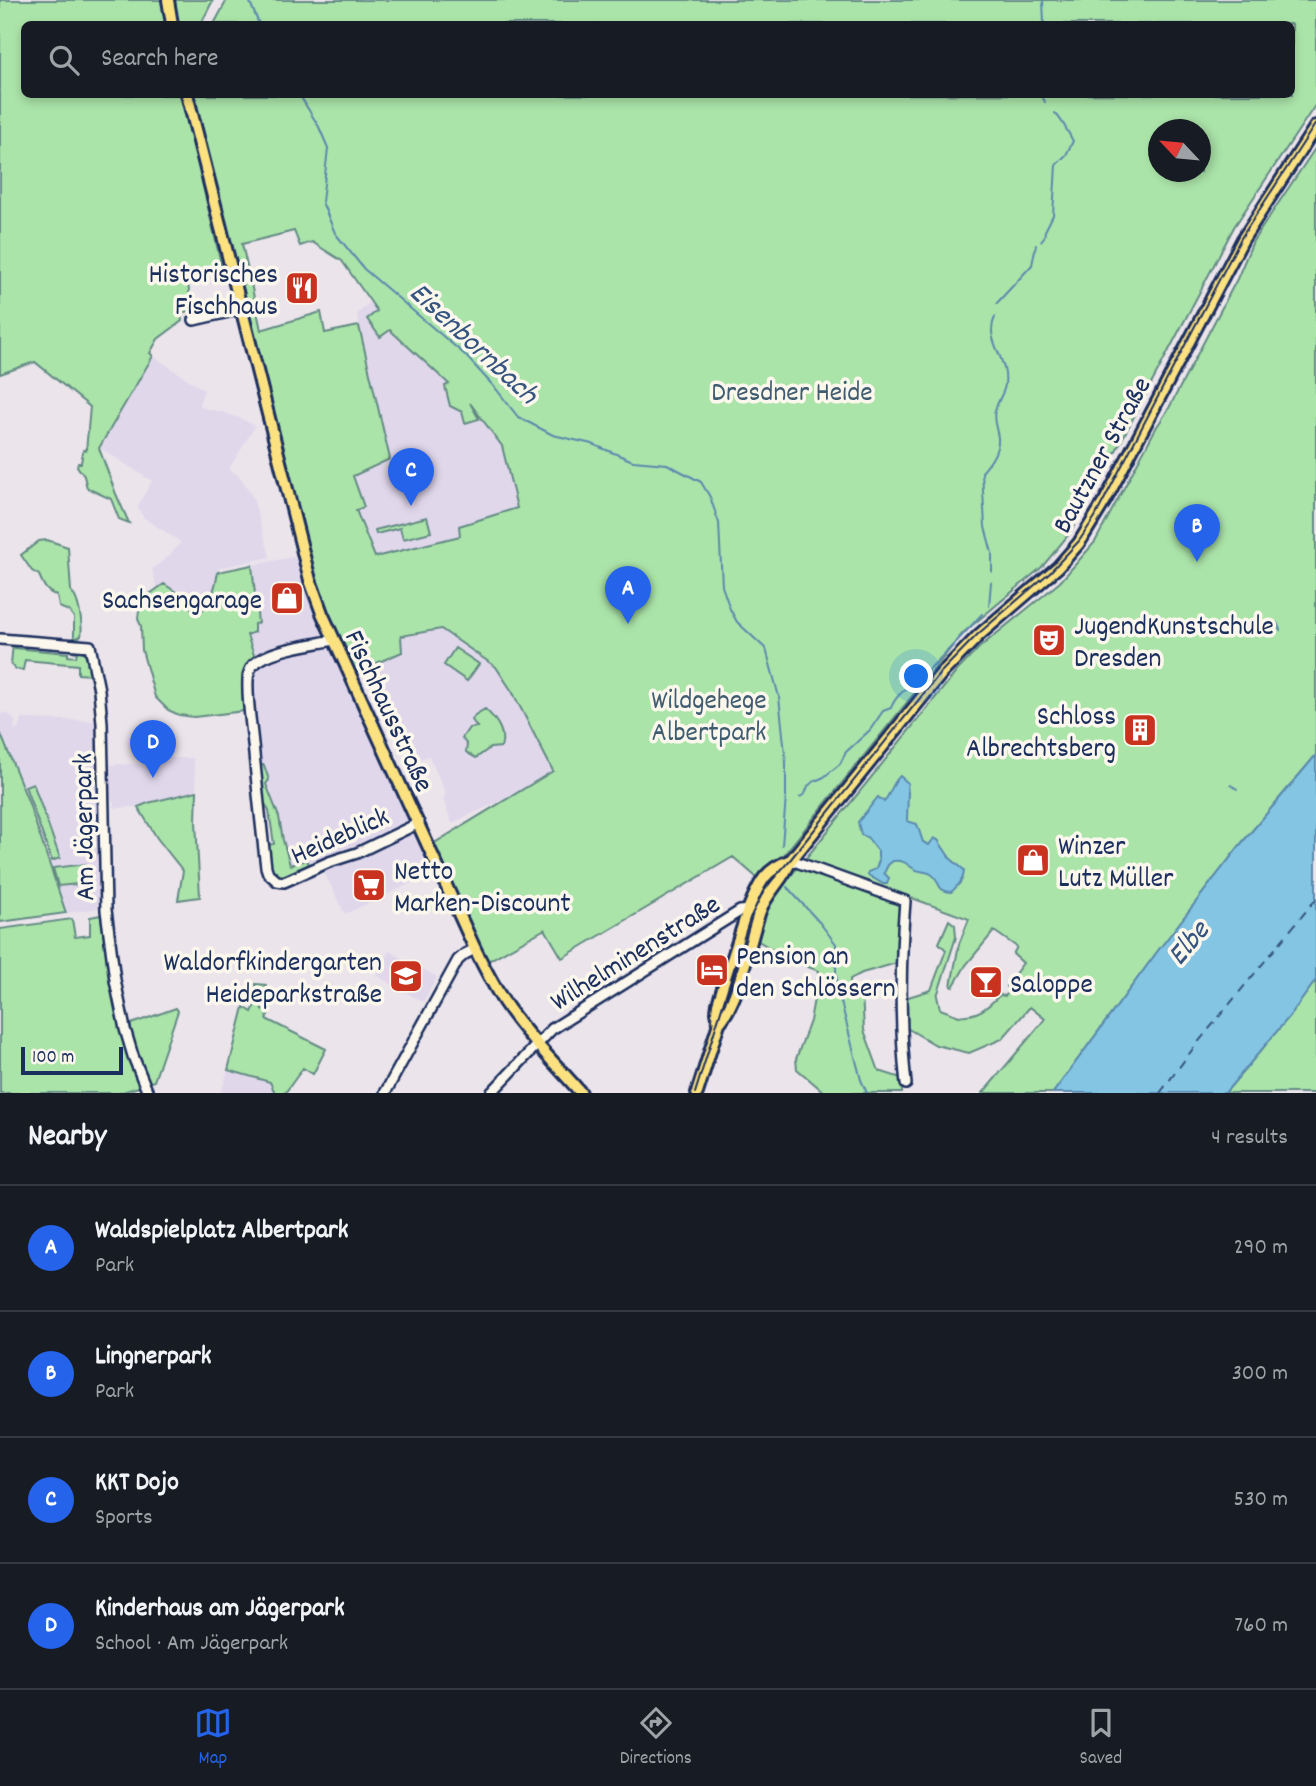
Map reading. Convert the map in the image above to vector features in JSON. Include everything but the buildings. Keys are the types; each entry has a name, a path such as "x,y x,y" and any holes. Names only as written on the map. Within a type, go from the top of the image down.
{"main road":[{"path":"168,0 172,21"},
{"name":"Fischhausstraße","path":"188,98 310,580 322,613 475,949 503,1000 537,1044 581,1093"},
{"name":"Bautzner Straße","path":"697,1093 719,1023 732,1001 760,910 783,876 790,860 949,665 1058,566 1087,532 1242,239 1316,126"},
{"name":"Bautzner Straße","path":"719,1023 718,1004 748,910 765,876 776,865 790,860"}],"street":[{"path":"194,320 242,309"},
{"name":"Am Jägerpark","path":"0,639 90,646 102,712 106,910 113,970 125,1029 148,1093"},
{"name":"Heideblick","path":"334,640 271,655 253,664 248,676 268,873 277,881 291,880 329,862 357,853 418,823"},
{"path":"790,860 905,901 900,971 906,1084"},
{"name":"Wilhelminenstraße","path":"491,1093 552,1029 740,911 760,910"},
{"path":"385,1093 458,960 475,949"}],"shaded area":[{"path":"370,302 391,331 471,405 502,446 517,508 459,526 461,536 375,557 355,510 353,476 390,459 357,314"},
{"path":"153,356 204,390 199,404 203,408 242,419 255,426 229,469 241,478 253,498 270,557 219,568 214,594 199,614 180,601 164,584 157,588 152,569 181,542 144,518 138,508 152,481 100,448"},
{"path":"299,556 330,645 334,648 411,820 409,824 357,850 310,867 290,866 279,817 266,783 269,780 264,766 258,766 251,677 264,663 262,657 255,658 247,635 254,632 253,624 258,623 252,565"},
{"path":"441,629 496,667 513,693 553,772 524,790 452,823 443,799 446,794 429,756 415,760 369,667 401,652 401,636"},
{"path":"8,713 15,721 14,729 18,730 22,719 97,721 100,908 66,913 19,777 0,732 0,714"},
{"path":"168,758 193,758 197,791 138,807 114,808 114,802 110,798 110,765 148,763"},
{"path":"417,832 435,872 345,914 323,870 333,863"},
{"name":"Waldorfkindergarten Heideparkstraße","path":"389,951 437,977 423,1002 376,975"},
{"path":"228,1070 270,1082 275,1093 221,1093"}],"green space":[{"path":"0,0 163,0 167,21 21,21 21,98 183,98 225,281 217,282 214,272 187,278 192,310 181,313 182,321 158,339 150,353 153,356 99,448 129,523 119,519 111,499 87,488 84,476 77,466 81,463 83,450 86,451 90,407 35,362 0,374"},
{"path":"172,0 213,0 202,21 176,21"},
{"name":"Dresdner Heide","path":"227,0 1316,0 1316,104 1234,227 1070,533 1042,567 963,633 762,882 733,857 562,958 545,929 486,962 433,844 553,771 513,693 496,667 441,629 401,636 402,652 354,673 319,595 239,282 250,279 261,330 321,312 325,333 359,326 390,459 353,476 364,507 356,510 375,557 460,536 459,526 517,508 502,446 470,403 479,419 465,423 462,412 450,406 445,386 449,384 390,330 380,337 367,319 377,311 342,261 312,242 300,246 294,231 242,244 249,275 237,276 192,98 1295,98 1295,21 216,21"},
{"path":"1316,147 1316,755 1241,844 1053,1093 983,1093 1045,1019 1030,1007 1002,1039 969,1053 936,1045 905,1027 905,998 931,990 946,950 939,943 949,920 955,925 956,937 937,996 940,1009 959,1016 972,1014 983,1010 1000,995 1005,996 1009,991 1006,986 1023,963 1013,954 1017,947 994,931 966,965 953,987 951,986 959,944 969,919 912,898 903,898 809,862 806,858 957,671 980,647 1060,582 1095,542 1237,279 1253,241"},
{"path":"427,517 431,532 403,539 400,528 376,534 375,530"},
{"path":"47,540 68,547 71,591 78,606 81,625 81,636 74,639 74,617 69,611 59,607 57,595 48,590 21,555 39,541"},
{"path":"252,565 258,623 254,624 254,632 247,635 255,658 245,669 244,711 194,717 168,710 155,697 142,650 138,619 140,601 164,584 179,594 180,601 199,613 210,599 218,572"},
{"path":"15,643 15,648 68,653 68,656 76,657 77,652 70,649 84,652 91,675 78,674 78,665 25,660 23,670 16,669 11,664"},
{"path":"455,648 479,664 467,681 444,665"},
{"path":"485,709 499,726 501,747 490,748 476,758 466,752 467,745 462,738 469,728 477,727 472,720"},
{"path":"0,732 28,801 66,913 0,922"},
{"path":"264,765 269,780 266,784 279,817 290,865 307,860 310,867 283,877 273,873 268,862 266,845 274,844 269,811 262,798 258,766"},
{"path":"33,783 60,858 52,861 25,786"},
{"path":"197,791 200,897 178,900 183,871 157,838 138,807"},
{"path":"86,864 89,883 58,886 53,868"},
{"path":"797,868 805,868 901,903 897,963 850,979 850,991 862,992 864,1030 879,1071 901,1078 902,1093 825,1093 797,1069 796,1059 810,1021 819,971 792,961 755,939 772,901"},
{"path":"101,915 110,984 121,1027 142,1086 119,1093 0,1093 0,929 72,919 75,937 90,935 90,917"},
{"path":"1316,980 1316,1093 1225,1093 1289,1017"},
{"path":"256,984 266,985 265,993 260,994 262,1010 271,1008 266,1019 326,1049 313,1074 303,1068 285,1093 275,1093 270,1082 228,1070 244,1007 252,1012 254,1008"},
{"path":"176,1008 178,1011 154,1081 147,1084 128,1025"}],"water":[{"name":"Elbe","path":"1316,755 1316,980 1289,1017 1225,1093 1053,1093 1241,844"},
{"path":"900,776 908,783 907,821 917,824 923,842 929,845 934,838 938,840 950,858 964,870 963,877 951,892 942,889 931,874 916,870 900,861 893,861 888,865 884,873 889,878 887,884 868,875 868,872 876,869 878,851 867,837 861,835 858,822 878,797 884,802"}],"waterway":[{"name":"Eisenbornbach","path":"249,0 258,21"},
{"path":"1043,0 1044,21"},
{"name":"Eisenbornbach","path":"301,98 328,148 322,202 335,233 364,269 465,355 518,417 553,435 592,444 633,461 667,464 701,482 710,497 719,523 722,586 730,609 737,622 766,649 779,697 786,763 782,845"},
{"path":"1043,98 1045,102"},
{"path":"1041,241 1053,215 1056,165 1066,155 1073,141 1055,113"},
{"path":"997,303 1032,265 1036,245"},
{"path":"992,572 992,553 985,527 982,472 997,447 994,414 1004,390 1005,380 1004,366 993,339 992,325 995,317"},
{"path":"989,606 991,582"},
{"path":"800,797 805,794 808,786 840,764 846,752 870,730 883,711 891,708 901,693 932,666 982,614"},
{"path":"1277,623 1280,630"},
{"path":"1231,785 1237,789"},
{"name":"Eisenbornbach","path":"787,887 836,944 836,974 841,1002 861,1080 867,1093"}],"ferry route":[{"path":"1160,1093 1195,1046 1316,899"}],"tram line":[{"path":"695,1093 750,918 765,888 941,672 978,634 1050,572 1079,541 1095,517 1241,238 1316,123"}],"place":[{"name":"Historisches Fischhaus","path":"302,288"},
{"name":"KKT Dojo","path":"411,506"},
{"name":"Lingnerpark","path":"1197,562"},
{"name":"Sachsengarage","path":"287,598"},
{"name":"Waldspielplatz Albertpark","path":"628,624"},
{"name":"JugendKunstschule Dresden","path":"1049,640"},
{"name":"Schloss Albrechtsberg","path":"1140,730"},
{"name":"Kinderhaus am Jägerpark","path":"153,778"},
{"name":"Winzer Lutz Müller","path":"1033,860"},
{"name":"Netto Marken-Discount","path":"369,885"},
{"name":"Pension an den Schlössern","path":"712,970"},
{"name":"Waldorfkindergarten Heideparkstraße","path":"406,976"},
{"name":"Saloppe","path":"986,982"}],"park label":[{"name":"Wildgehege Albertpark","path":"709,714"}]}
